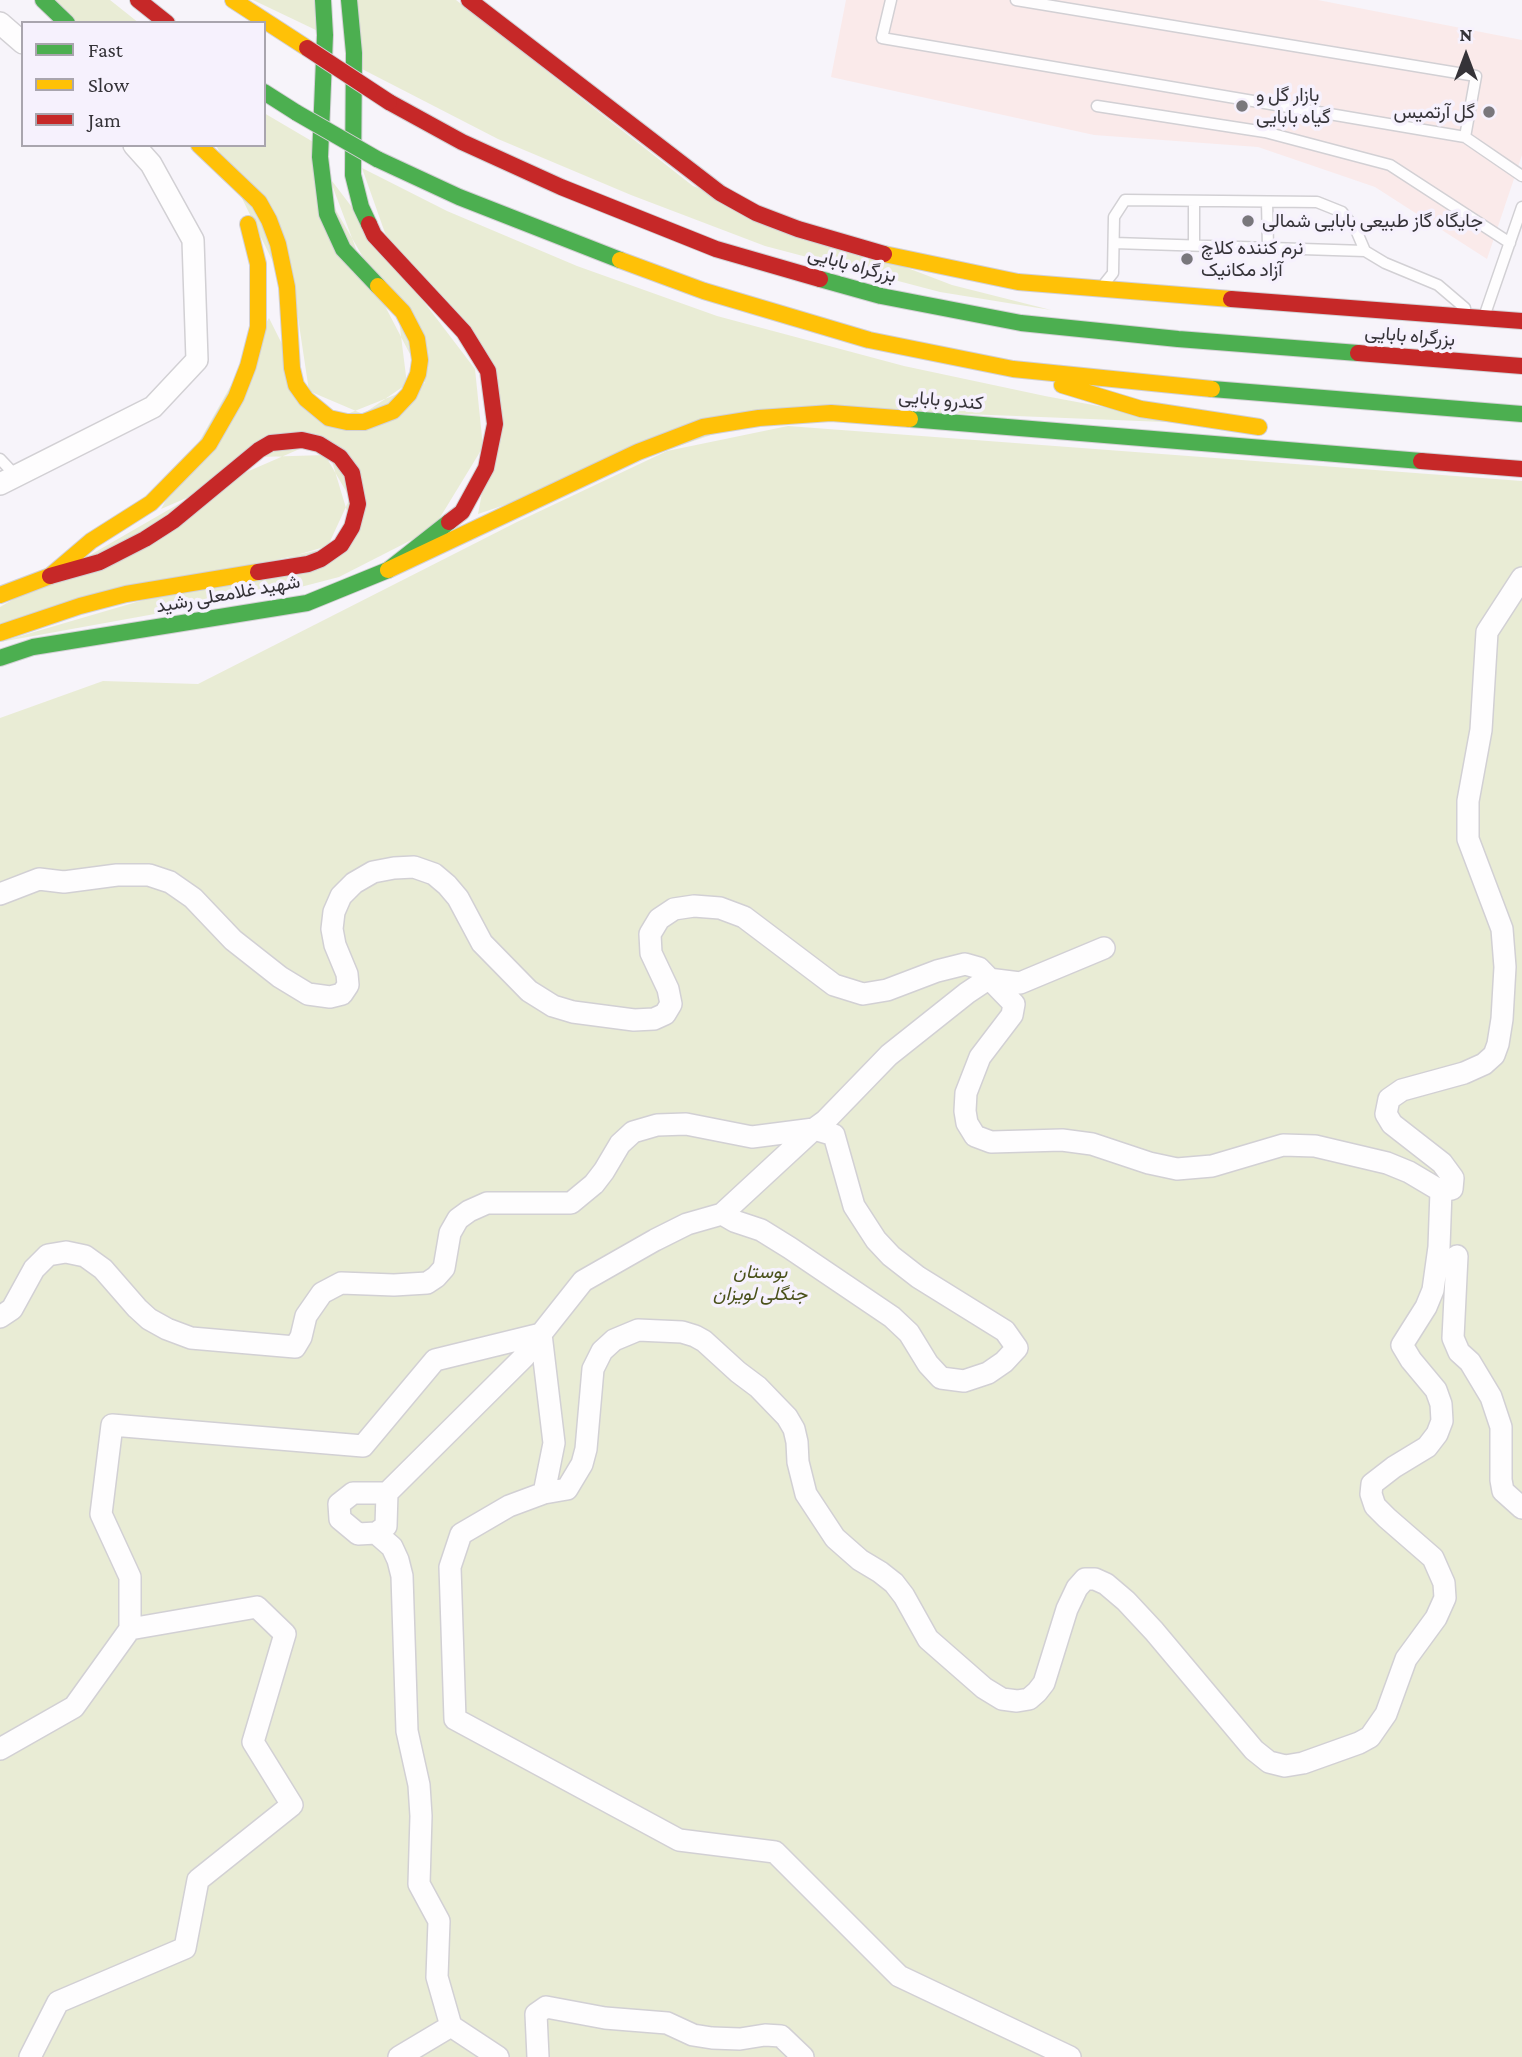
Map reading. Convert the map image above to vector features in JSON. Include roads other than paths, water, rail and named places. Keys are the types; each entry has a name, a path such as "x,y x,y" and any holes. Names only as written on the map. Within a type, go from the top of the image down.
{"main road":[{"path":"43,0 65,21"},
{"path":"138,0 164,21"},
{"name":"بزرگراه بابایی","path":"233,0 265,21"},
{"path":"201,147 259,202 278,244 287,287 292,368 296,385 306,399 329,418 347,422 365,422 393,411 409,394 418,374 420,360 417,339 403,312 343,249 327,215 320,157 325,34 323,0"},
{"name":"شهید غلامعلی رشید","path":"0,658 33,647 307,603 388,570 462,512 486,468 495,424 488,371 470,342 374,235 361,207 353,175 354,53 349,0"},
{"path":"469,0 720,194 756,213 798,229 1046,301"},
{"name":"بزرگراه بابایی","path":"266,21 389,102 462,142 561,187 716,249 881,296 1021,323 1178,339 1522,366"},
{"path":"266,93 377,159 551,235 704,291 869,340 1013,369 1188,387 1522,414"},
{"path":"50,576 91,541 124,522 172,484 209,444 236,397 254,347 260,285 253,238 235,178"},
{"path":"900,259 1018,282 1078,288 1522,321"},
{"path":"1086,312 1178,339"},
{"path":"1013,369 1141,409 1277,430"},
{"name":"کندرو بابایی","path":"388,570 638,452 703,427 759,418 831,412 1522,469"},
{"path":"1317,437 1436,463"},
{"path":"0,595 50,576 100,562 145,539 173,521 271,443 302,440 319,444 340,457 352,474 358,504 352,527 341,545 321,559 307,564 126,594 0,632"}],"street":[{"path":"0,23 21,41"},
{"path":"8,480 153,407 197,359 193,240 151,164 136,147"},
{"path":"0,894 39,879 64,882 117,875 149,875 170,882 199,902 233,940 280,977 308,993 330,996 342,994 348,985 332,929 334,912 341,896 354,883 373,873 414,867 434,874 447,885 458,898 482,943 529,991 553,1006 573,1012 634,1020 654,1019 666,1014 671,1004 668,989 651,953 650,934 659,919 674,909 694,906 720,908 744,917 834,985 863,994 887,990 937,971 965,964 979,968 1014,1004 1012,1016 980,1057 966,1093 967,1123 975,1136 991,1142 1062,1140 1092,1144 1149,1163 1177,1169 1212,1166 1283,1145 1315,1146 1387,1163 1409,1172 1441,1191 1452,1189 1453,1178 1442,1163 1392,1124 1386,1114 1389,1099 1402,1090 1464,1073 1484,1064 1494,1055 1498,1044 1503,1019 1505,967 1502,929 1468,839 1468,801 1481,730 1487,632 1522,578"},
{"path":"387,1493 353,1493 339,1504 340,1519 358,1534 376,1533 386,1526 387,1493 524,1357 583,1281 687,1224 722,1214 825,1121 889,1055 967,993 988,979 1020,983 1104,948"},
{"path":"0,1317 12,1309 34,1269 48,1255 66,1252 85,1255 103,1269 149,1319 167,1329 191,1338 295,1347 301,1337 306,1316 323,1293 341,1283 427,1283 436,1278 444,1268 450,1233 458,1219 469,1211 488,1203 571,1203 594,1184 620,1144 633,1132 657,1125 687,1124 752,1138 814,1129 834,1135 854,1206 876,1240 918,1277 1005,1331 1017,1348 1004,1362 988,1373 964,1381 942,1378 928,1364 909,1333 892,1317 761,1230 734,1222 722,1214"},
{"path":"1070,2057 899,1976 775,1852 680,1840 455,1719 450,1567 461,1534 509,1506 544,1493 567,1489 582,1464 586,1449 593,1368 602,1351 614,1340 638,1330 682,1332 704,1341 758,1387 787,1417 797,1442 798,1462 806,1494 818,1516 835,1538 860,1560 894,1583 928,1639 984,1688 1002,1699 1017,1701 1029,1699 1037,1692 1044,1683 1067,1609 1077,1588 1085,1579 1095,1579 1106,1584 1126,1601 1154,1630 1254,1750 1269,1762 1285,1766 1304,1763 1370,1737 1387,1714 1406,1659 1436,1618 1445,1598 1444,1583 1433,1558 1375,1506 1371,1494 1372,1484 1394,1466 1427,1447 1442,1421 1441,1404 1436,1391 1402,1345 1426,1307 1433,1290 1441,1191"},
{"path":"1457,1256 1453,1338 1459,1352 1470,1362 1491,1397 1501,1427 1503,1491 1522,1508"},
{"path":"541,1334 554,1443 544,1493"},
{"path":"0,1749 74,1707 130,1629 130,1577 101,1514 112,1425 363,1446 435,1360 541,1334"},
{"path":"376,1533 392,1547 402,1576 407,1731 419,1785 421,1816 419,1884 439,1921 437,1977 451,2026 498,2057"},
{"path":"30,2057 58,2002 185,1948 198,1880 292,1805 254,1742 285,1634 257,1607 130,1629"},
{"path":"538,2057 536,2014 546,2007 605,2018 667,2023 693,2035 712,2038 781,2036 803,2057"},
{"path":"399,2057 451,2026"}],"lane":[{"path":"891,0 882,38 1465,137 1522,176"},
{"path":"1016,0 1476,76 1465,137"},
{"path":"1097,106 1265,132 1390,165 1510,243"},
{"path":"1078,288 1106,283 1113,273 1114,217 1125,200 1317,202 1342,212 1356,230 1365,251"},
{"path":"1195,201 1195,245"},
{"path":"1267,202 1268,247"},
{"path":"1114,243 1365,251 1385,263 1438,285 1459,304 1483,318 1522,207"},
{"path":"0,458 8,480"}],"place":[{"name":"بازار گل و گیاه بابایی","path":"1242,106"},
{"name":"گل آرتمیس","path":"1489,112"},
{"name":"جایگاه گاز طبیعی بابایی شمالی","path":"1248,221"},
{"name":"نرم کننده کلاچ آزاد مکانیک","path":"1187,259"}],"park label":[{"name":"بوستان جنگلی لویزان","path":"760,1283"}]}
